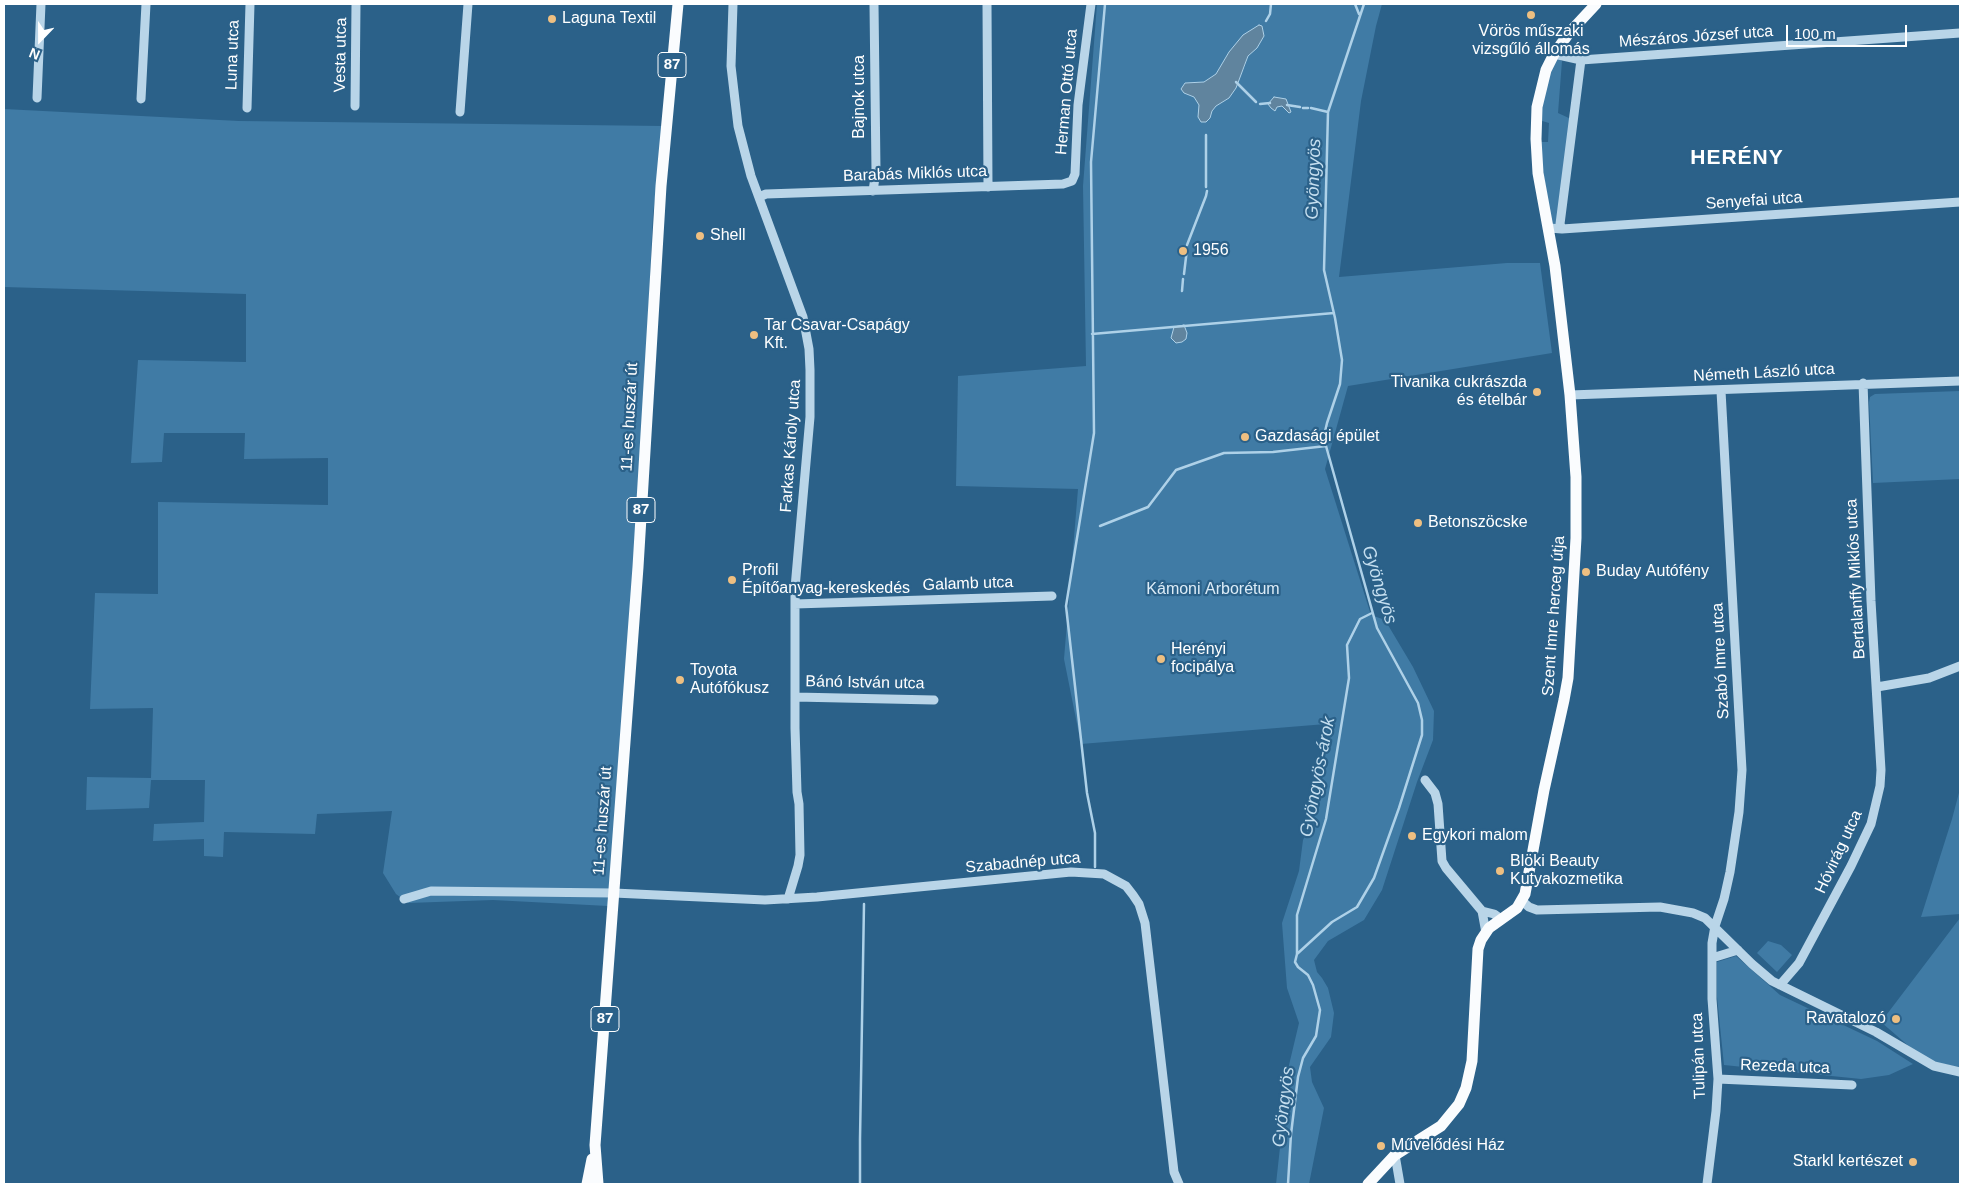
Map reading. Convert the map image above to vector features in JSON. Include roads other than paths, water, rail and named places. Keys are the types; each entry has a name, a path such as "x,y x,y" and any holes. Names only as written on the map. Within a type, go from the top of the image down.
{"main road":[{"name":"11-es huszár út","path":"614,893 638,567 661,186 678,4"},
{"name":"Szent Imre herceg útja","path":"1522,901 1528,883 1542,798 1568,678 1577,523 1576,477 1570,395 1549,228 1538,173 1536,139 1539,91 1554,54 1596,4"},
{"name":"87","path":"587,1184 595,1145 614,893"},
{"path":"1368,1184 1395,1155 1441,1126 1459,1104 1466,1088 1472,1060 1478,949 1486,933 1517,908 1522,901"},
{"name":"87","path":"595,1145 598,1184"}],"street":[{"path":"37,98 41,4"},
{"path":"141,99 146,4"},
{"name":"Luna utca","path":"247,108 250,4"},
{"name":"Vesta utca","path":"355,106 356,4"},
{"path":"460,112 468,4"},
{"name":"Farkas Károly utca","path":"733,4 731,66 734,106 751,176 803,317 809,350 810,417 795,604 795,697 800,855 788,900"},
{"name":"Bajnok utca","path":"873,191 876,171 874,4"},
{"path":"988,4 988,187"},
{"name":"Herman Ottó utca","path":"1072,182 1075,174 1078,105 1091,4"},
{"name":"Mészáros József utca","path":"1554,54 1581,60 1960,33"},
{"path":"1562,229 1560,224 1581,60"},
{"name":"Barabás Miklós utca","path":"759,197 766,194 988,187 1072,182"},
{"name":"Senyefai utca","path":"1549,228 1562,229 1960,202"},
{"name":"Németh László utca","path":"1570,395 1960,381"},
{"name":"Bertalanffy Miklós utca","path":"1863,383 1871,601 1877,687"},
{"name":"Szabó Imre utca","path":"1714,926 1724,899 1730,872 1739,812 1742,770 1720,391"},
{"name":"Galamb utca","path":"795,604 1052,596"},
{"path":"1877,687 1929,678 1960,666"},
{"name":"Hóvirág utca","path":"1780,985 1799,963 1812,940 1858,852 1875,812 1881,770 1877,687"},
{"name":"Bánó István utca","path":"795,697 934,700"},
{"path":"1425,780 1435,793 1438,804 1442,861 1482,911 1486,933"},
{"name":"Szabadnép utca","path":"404,899 431,891 614,893 744,900 788,900 1081,872 1104,874 1126,886 1139,904 1145,923 1174,1172 1179,1184"},
{"path":"1522,901 1529,907 1537,910 1660,907 1693,913 1705,918 1772,981 1876,1032 1934,1066 1960,1072"},
{"path":"1482,911 1494,914 1501,919"},
{"name":"Tulipán utca","path":"1707,1184 1718,1080 1712,999 1712,943 1714,926"},
{"path":"1712,958 1738,950"},
{"name":"Rezeda utca","path":"1718,1080 1852,1085"},
{"path":"1395,1155 1400,1184"}],"waterway":[{"path":"1095,867 1095,833 1087,793 1066,606 1094,433 1091,162 1105,4"},
{"path":"1266,21 1270,14 1271,4"},
{"path":"1355,4 1359,14"},
{"name":"Gyöngyös","path":"1288,1184 1291,1134 1298,1077 1303,1058 1316,1036 1320,1010 1308,975 1295,962 1297,954 1332,922 1357,907 1374,878 1422,735 1422,720 1418,703 1377,628 1324,436 1340,384 1342,360 1324,270 1328,112 1364,4"},
{"path":"1236,82 1256,102"},
{"path":"1260,104 1270,103"},
{"path":"1287,105 1300,107"},
{"path":"1303,108 1308,108"},
{"path":"1311,108 1328,112"},
{"path":"1206,135 1206,187"},
{"path":"1187,245 1207,191"},
{"path":"1184,274 1187,249"},
{"path":"1182,291 1183,279"},
{"path":"1092,334 1334,313"},
{"path":"1100,526 1148,507 1176,470 1224,453 1273,452 1326,446"},
{"name":"Gyöngyös-árok","path":"1297,954 1297,915 1326,819 1349,678 1347,645 1360,619 1372,613"},
{"path":"860,1184 864,904"}],"place":[{"name":"Vörös műszaki vizsgűló állomás","path":"1531,15"},
{"name":"Laguna Textil","path":"552,19"},
{"name":"Shell","path":"700,236"},
{"name":"1956","path":"1183,251"},
{"name":"Tar Csavar-Csapágy Kft.","path":"754,335"},
{"name":"Tivanika cukrászda és ételbár","path":"1537,392"},
{"name":"Gazdasági épület","path":"1245,437"},
{"name":"Betonszöcske","path":"1418,523"},
{"name":"Buday Autófény","path":"1586,572"},
{"name":"Profil Építőanyag-kereskedés","path":"732,580"},
{"name":"Herényi focipálya","path":"1161,659"},
{"name":"Toyota Autófókusz","path":"680,680"},
{"name":"Egykori malom","path":"1412,836"},
{"name":"Blöki Beauty Kutyakozmetika","path":"1500,871"},
{"name":"Ravatalozó","path":"1896,1019"},
{"name":"Művelődési Ház","path":"1381,1146"},
{"name":"Starkl kertészet","path":"1913,1162"}],"district":[{"name":"HERÉNY","path":"1737,158"}],"park label":[{"name":"Kámoni Arborétum","path":"1213,590"}]}
